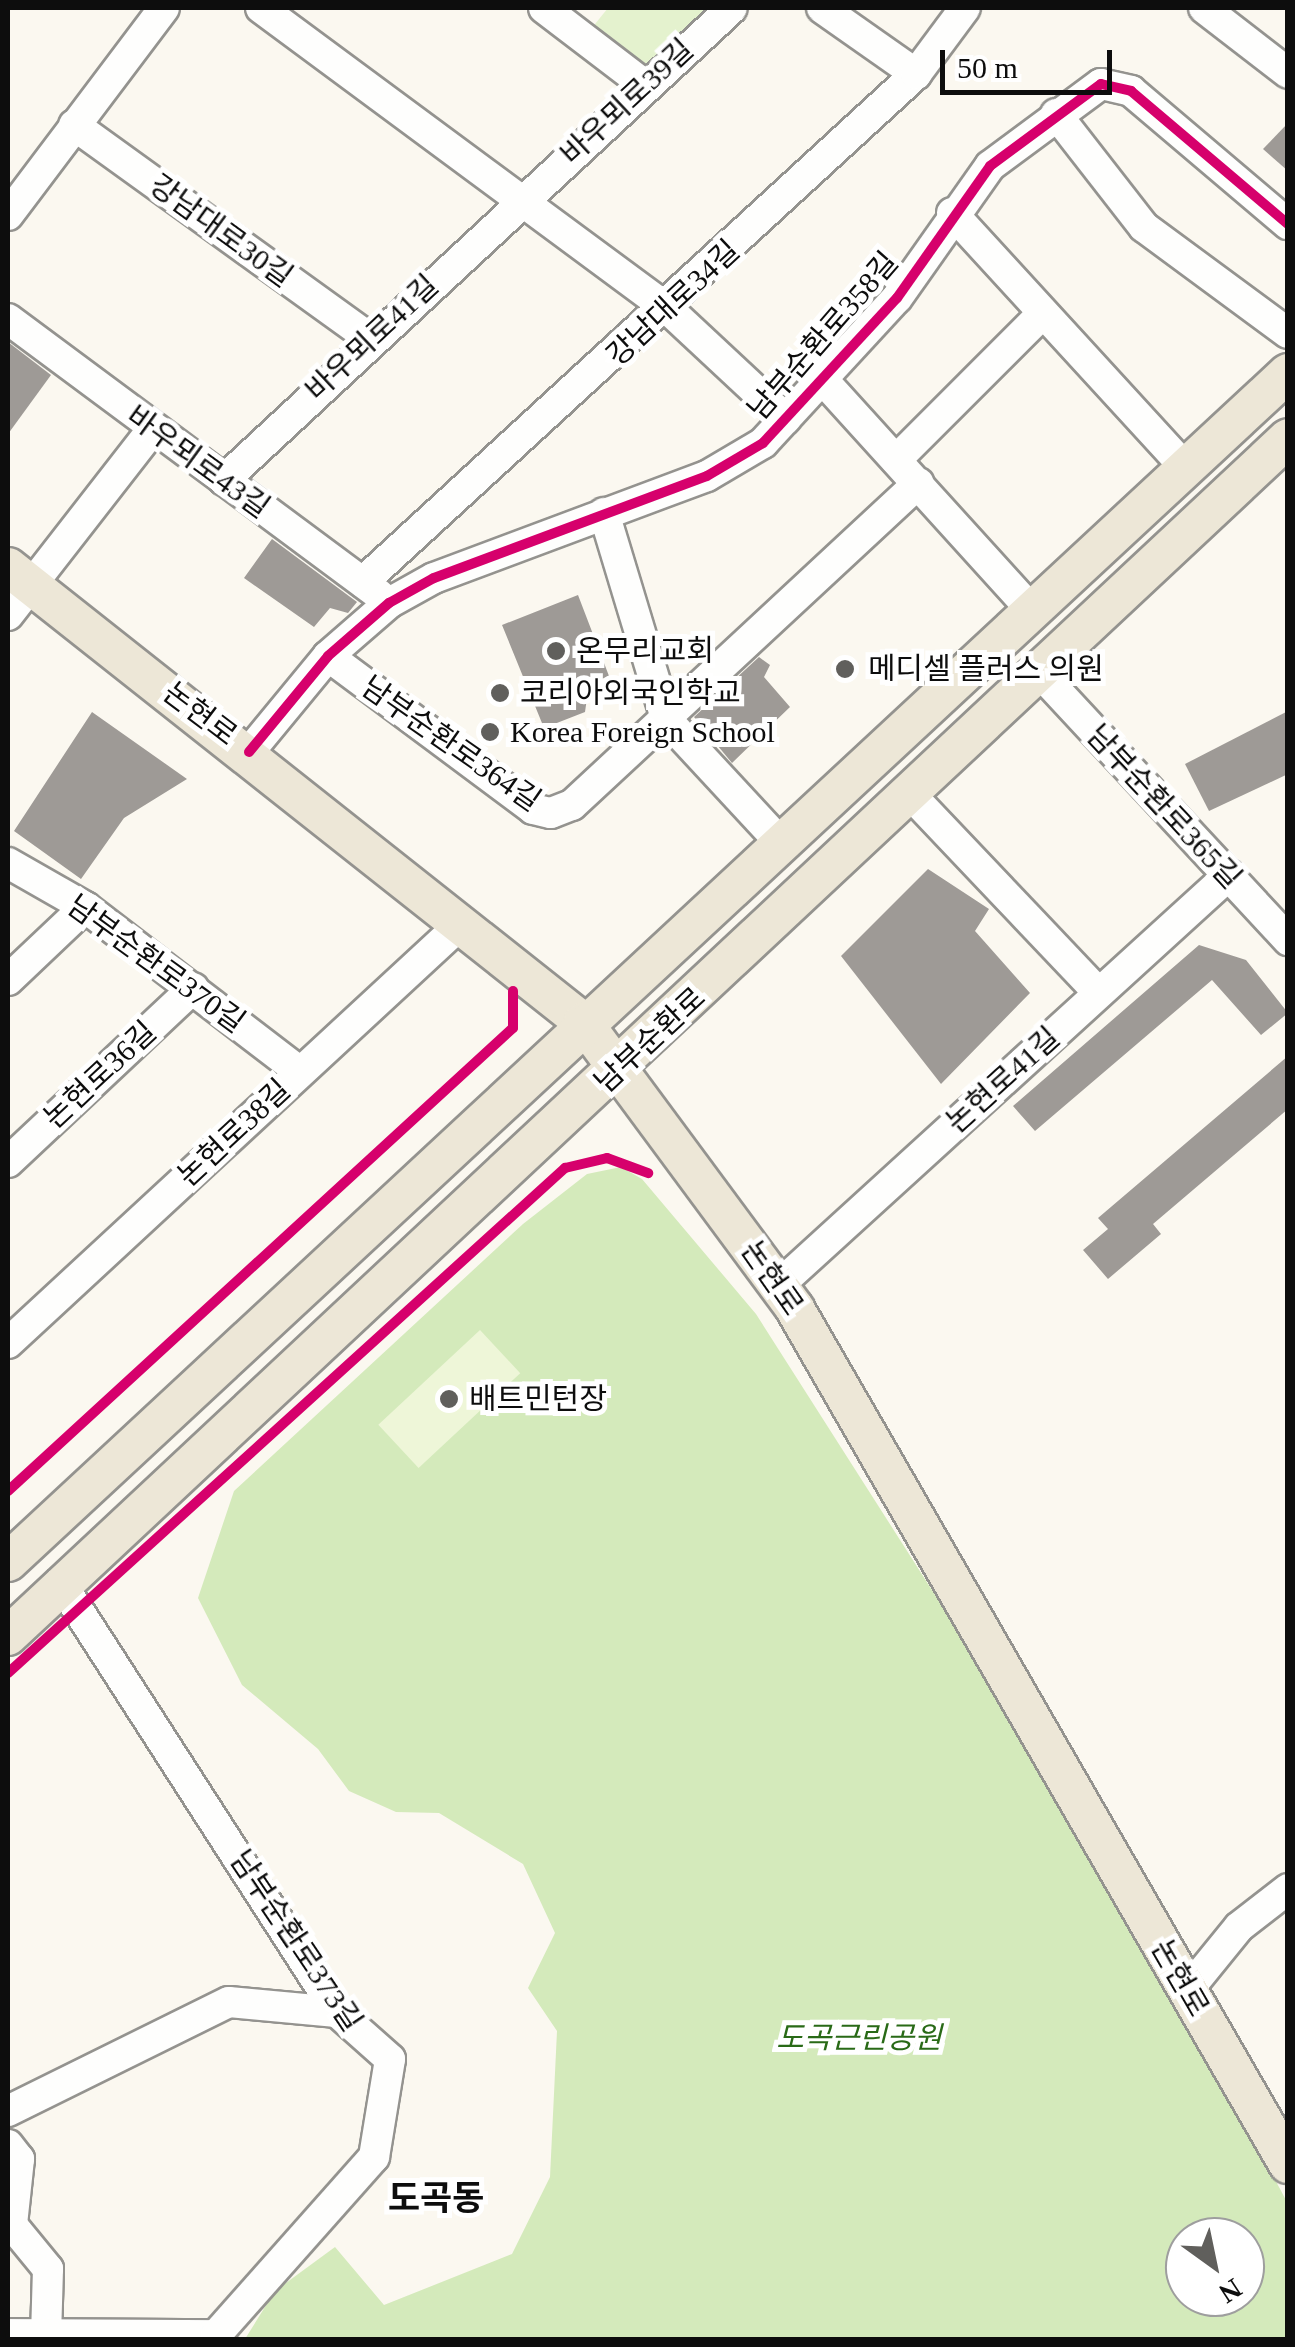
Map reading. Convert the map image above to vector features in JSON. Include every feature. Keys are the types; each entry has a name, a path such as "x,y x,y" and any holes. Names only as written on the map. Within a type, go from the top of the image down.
{"main road":[{"name":"남부순환로","path":"8,1562 584,1022 1288,373"},
{"name":"남부순환로","path":"8,1636 60,1582 620,1070 910,794 1042,675 1288,438"},
{"name":"논현로","path":"18,576 249,752 584,1022 778,1285 1288,2164"}],"street":[{"path":"8,215 164,8"},
{"path":"260,8 524,199 668,309 786,420"},
{"path":"544,8 642,83"},
{"name":"바우뫼로39길","path":"524,199 642,83 732,8"},
{"path":"822,8 916,74"},
{"name":"강남대로34길","path":"363,582 668,309 916,74 965,8"},
{"path":"1219,12 1288,73"},
{"name":"남부순환로358길","path":"249,752 328,656 389,604 604,512 707,476 786,420 897,298 952,213 990,166 1101,84 1130,91 1288,224"},
{"path":"1056,114 1144,226 1288,332"},
{"name":"강남대로30길","path":"74,125 369,338"},
{"name":"바우뫼로41길","path":"224,480 369,338 524,199"},
{"path":"952,213 1184,466"},
{"path":"896,460 1042,314"},
{"name":"바우뫼로43길","path":"8,320 389,604"},
{"path":"823,380 1030,608"},
{"path":"8,615 18,576 152,429"},
{"name":"남부순환로364길","path":"328,656 533,809 552,813 572,805 918,483"},
{"path":"604,512 666,718 779,841"},
{"name":"남부순환로365길","path":"1042,675 1288,940"},
{"path":"910,794 1099,993"},
{"name":"남부순환로370길","path":"8,863 85,908 300,1072"},
{"name":"논현로41길","path":"778,1285 1229,875"},
{"path":"8,980 85,908"},
{"name":"논현로38길","path":"13,1327 461,924"},
{"name":"논현로36길","path":"8,1162 192,988"},
{"name":"남부순환로373길","path":"46,2336 216,2334 374,2158 390,2060 337,2012 60,1582"},
{"path":"1187,1991 1240,1928 1288,1888"},
{"path":"8,2111 229,2002 337,2012"},
{"path":"8,2146 19,2159 12,2224 48,2270 46,2336 8,2334"}],"green space":[{"path":"608,8 721,8 644,72 591,29"},
{"name":"도곡근린공원","path":"621,1167 642,1179 756,1314 981,1667 1208,2054 1287,2202 1287,2339 245,2339 275,2291 335,2247 384,2305 512,2254 550,2177 557,2031 528,1988 555,1933 523,1864 439,1813 396,1812 349,1791 318,1749 242,1685 198,1598 234,1491 523,1224 587,1174"},
{"name":"배트민턴장","path":"480,1330 520,1373 419,1468 378,1425"}],"building":[{"path":"1288,123 1288,171 1263,149"},
{"path":"8,342 51,375 8,434"},
{"path":"272,539 357,602 348,613 330,608 314,627 244,578"},
{"name":"온무리교회","path":"578,595 609,676 589,684 585,712 544,728 502,625"},
{"path":"759,657 770,665 764,677 790,707 732,763 694,717"},
{"path":"1288,711 1288,774 1209,811 1185,764"},
{"path":"92,712 187,779 124,818 81,879 14,831"},
{"path":"928,869 989,909 975,931 1030,993 941,1084 841,956"},
{"path":"1199,945 1246,960 1288,1013 1261,1035 1212,980 1035,1131 1013,1106"},
{"path":"1288,1056 1288,1109 1153,1224 1161,1234 1108,1279 1083,1250 1108,1229 1098,1218"}],"cycle path":[{"path":"249,752 328,656 389,603 434,578 707,476 763,443 897,298 990,166 1101,84 1131,91 1288,224"},
{"path":"8,1491 513,1028 513,991"},
{"path":"8,1673 565,1168 607,1158 648,1173"}],"place":[{"name":"온무리교회","path":"556,651"},
{"name":"메디셀 플러스 의원","path":"845,669"},
{"name":"코리아외국인학교","path":"500,693"},
{"name":"Korea Foreign School","path":"490,732"},
{"name":"배트민턴장","path":"449,1399"}],"district":[{"name":"도곡동","path":"436,2199"}]}
